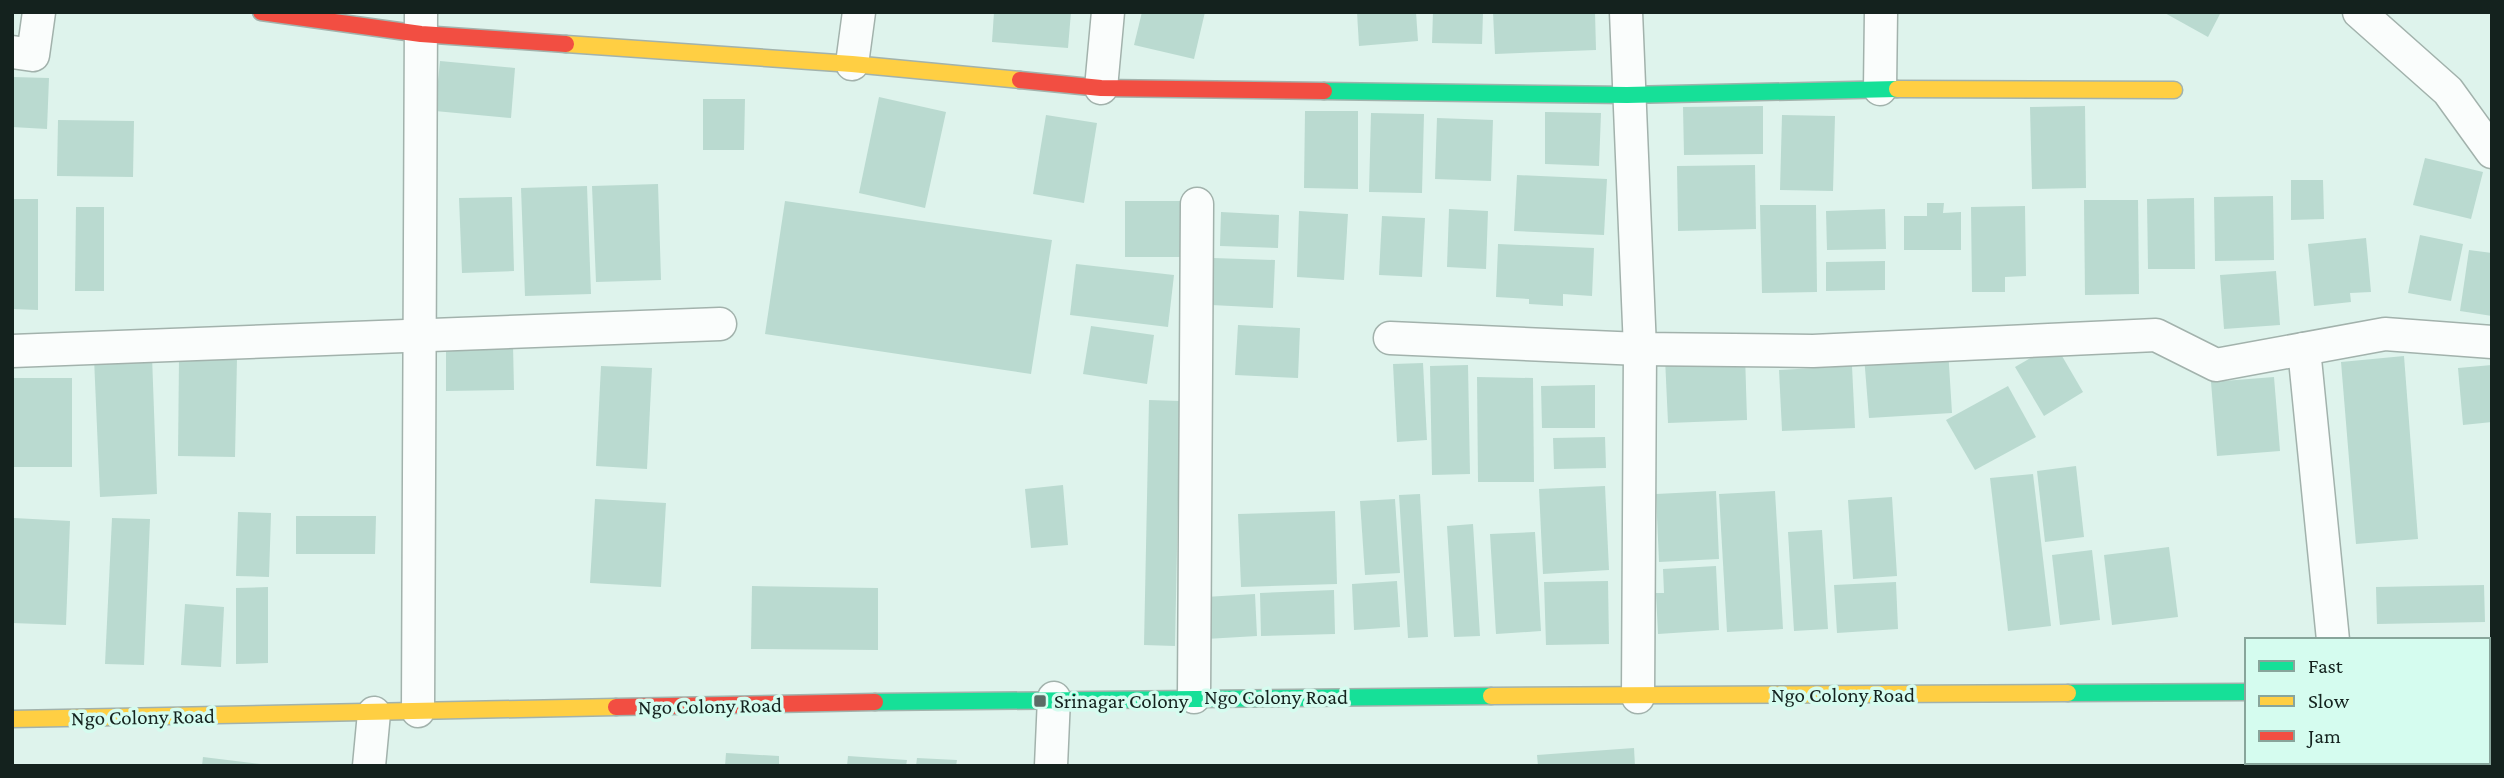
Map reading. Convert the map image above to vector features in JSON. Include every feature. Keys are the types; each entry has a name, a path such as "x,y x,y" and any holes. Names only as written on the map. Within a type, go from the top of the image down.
{"street":[{"path":"12,52 33,55 39,12"},
{"path":"261,12 421,23 1101,88 1627,95 1880,89 2175,90"},
{"path":"852,64 859,12"},
{"path":"1101,88 1108,12"},
{"path":"1626,12 1627,95 1640,349 1638,697"},
{"path":"1880,89 1881,12"},
{"path":"2359,12 2448,91 2492,152"},
{"path":"418,711 421,23"},
{"path":"1194,697 1197,204"},
{"path":"12,351 720,324"},
{"path":"1390,338 1640,349 1813,351 2156,335 2216,365 2385,334 2492,342"},
{"path":"2304,349 2333,638"},
{"name":"Ngo Colony Road","path":"12,719 1054,698 2245,692"},
{"path":"1051,766 1054,698"},
{"path":"369,766 374,713"}],"building":[{"path":"994,12 1071,12 1068,48 992,42"},
{"path":"1142,12 1205,12 1194,59 1134,45"},
{"path":"1357,12 1416,12 1418,41 1359,46"},
{"path":"1433,12 1483,12 1482,44 1432,43"},
{"path":"1493,12 1595,12 1596,50 1495,54"},
{"path":"2163,12 2221,12 2208,37"},
{"path":"440,61 515,68 511,118 435,111"},
{"path":"12,77 49,78 47,129 12,127"},
{"path":"879,97 946,112 925,208 859,193"},
{"path":"703,99 745,99 744,150 703,150"},
{"path":"1763,106 1763,154 1684,155 1683,107"},
{"path":"2085,106 2086,188 2032,189 2030,107"},
{"path":"1305,111 1358,111 1358,189 1304,188"},
{"path":"1545,112 1601,113 1599,166 1545,164"},
{"path":"1371,113 1424,114 1422,193 1369,192"},
{"path":"1046,115 1097,123 1084,203 1033,194"},
{"path":"1782,115 1835,116 1833,191 1780,190"},
{"path":"1437,118 1493,120 1491,181 1435,179"},
{"path":"58,120 134,121 133,177 57,176"},
{"path":"2425,158 2483,172 2471,219 2413,205"},
{"path":"1755,165 1756,229 1678,231 1677,166"},
{"path":"1517,175 1607,179 1604,235 1514,231"},
{"path":"2291,180 2323,180 2324,219 2291,220"},
{"path":"658,184 661,280 596,282 592,186"},
{"path":"587,186 591,294 525,296 521,188"},
{"path":"2273,196 2274,260 2215,261 2214,197"},
{"path":"512,197 514,271 462,273 459,198"},
{"path":"2194,198 2195,269 2148,269 2147,199"},
{"path":"12,199 38,199 38,310 12,309"},
{"path":"2084,200 2138,200 2139,294 2085,295"},
{"path":"785,201 1052,240 1031,374 765,334"},
{"path":"1125,201 1181,201 1181,257 1125,257"},
{"path":"1927,203 1944,203 1943,213 1961,212 1961,250 1904,250 1904,216 1927,216"},
{"path":"1760,205 1816,205 1817,292 1762,293"},
{"path":"2025,206 2026,276 2005,277 2005,292 1972,292 1971,207"},
{"path":"76,207 104,207 104,291 75,291"},
{"path":"1449,209 1488,211 1486,269 1447,267"},
{"path":"1885,209 1886,249 1827,250 1826,211"},
{"path":"1299,211 1348,214 1344,280 1297,277"},
{"path":"1221,212 1279,215 1278,248 1220,246"},
{"path":"1382,216 1425,218 1422,277 1379,275"},
{"path":"2420,235 2463,244 2451,301 2408,293"},
{"path":"2366,238 2371,292 2350,293 2351,302 2314,306 2308,244"},
{"path":"1498,244 1594,248 1592,296 1563,294 1563,306 1529,304 1529,299 1496,297"},
{"path":"2469,250 2492,253 2492,316 2460,311"},
{"path":"1213,258 1275,260 1273,308 1211,305"},
{"path":"1885,261 1885,290 1826,291 1826,262"},
{"path":"1076,264 1174,275 1168,327 1070,315"},
{"path":"2276,271 2280,325 2224,329 2220,275"},
{"path":"1238,325 1300,328 1298,378 1235,375"},
{"path":"1091,326 1154,335 1147,384 1083,374"},
{"path":"2055,344 2083,392 2044,416 2015,367"},
{"path":"513,345 514,390 446,391 446,346"},
{"path":"1948,349 1952,413 1869,418 1864,356"},
{"path":"1745,354 1747,420 1668,423 1665,358"},
{"path":"152,356 157,494 100,497 94,358"},
{"path":"2404,356 2418,539 2356,544 2341,362"},
{"path":"179,358 237,358 235,457 178,456"},
{"path":"1423,363 1427,440 1397,442 1393,364"},
{"path":"1468,365 1470,474 1432,475 1430,366"},
{"path":"2492,365 2492,422 2463,425 2458,368"},
{"path":"601,366 652,368 647,469 596,466"},
{"path":"1852,366 1855,428 1782,431 1779,370"},
{"path":"1477,377 1533,378 1534,482 1478,482"},
{"path":"2274,377 2280,451 2217,456 2211,382"},
{"path":"12,378 72,378 72,467 12,467"},
{"path":"1595,385 1595,428 1542,428 1541,386"},
{"path":"2008,386 2036,437 1975,470 1946,420"},
{"path":"1149,400 1180,401 1175,646 1144,645"},
{"path":"1605,437 1606,468 1554,469 1553,438"},
{"path":"2076,466 2084,537 2045,542 2037,471"},
{"path":"2033,474 2051,626 2008,631 1990,478"},
{"path":"1063,485 1068,545 1031,548 1025,489"},
{"path":"1605,486 1609,570 1543,574 1539,489"},
{"path":"1716,491 1719,559 1659,562 1656,494"},
{"path":"1775,491 1783,629 1727,632 1719,494"},
{"path":"1420,494 1428,637 1408,638 1399,495"},
{"path":"1892,497 1897,576 1853,579 1848,500"},
{"path":"595,499 666,503 661,587 590,583"},
{"path":"1395,499 1400,573 1365,575 1360,501"},
{"path":"1335,511 1337,584 1241,587 1238,514"},
{"path":"238,512 271,513 269,577 236,576"},
{"path":"296,516 376,516 375,554 296,554"},
{"path":"14,518 70,521 66,625 12,623"},
{"path":"112,518 150,519 144,665 105,664"},
{"path":"1473,524 1480,636 1454,637 1447,526"},
{"path":"1822,530 1828,629 1794,631 1788,532"},
{"path":"1535,532 1541,631 1496,634 1490,534"},
{"path":"2169,547 2178,617 2112,625 2104,555"},
{"path":"2092,550 2100,620 2060,625 2052,555"},
{"path":"1716,566 1719,630 1658,634 1656,593 1664,593 1663,569"},
{"path":"1397,581 1400,627 1354,630 1352,584"},
{"path":"1608,581 1609,644 1546,645 1544,582"},
{"path":"1896,582 1898,629 1837,633 1834,585"},
{"path":"2484,585 2485,622 2377,624 2376,587"},
{"path":"752,586 878,588 878,650 751,649"},
{"path":"268,587 268,663 236,664 236,588"},
{"path":"1334,590 1335,634 1261,636 1260,593"},
{"path":"1255,594 1257,636 1206,639 1205,597"},
{"path":"185,604 224,607 221,667 181,665"},
{"path":"2490,713 2492,713 2492,761 2490,752"},
{"path":"1634,748 1635,766 1538,766 1537,755"},
{"path":"726,753 779,756 779,766 725,766"},
{"path":"848,756 907,760 906,766 847,766"},
{"path":"203,757 261,764 261,766 202,766"},
{"path":"917,758 957,760 956,766 916,766"}],"traffic: fast":[{"path":"1324,91 1627,95 1897,89"},
{"path":"2068,693 2245,692"},
{"path":"875,702 1491,696"}],"traffic: slow":[{"path":"566,44 852,64 1020,80"},
{"path":"1897,89 2174,90"},
{"path":"1491,696 2068,693"},
{"path":"12,719 616,707"}],"traffic: jam":[{"path":"261,12 421,34 566,44"},
{"path":"1020,80 1101,88 1324,91"},
{"path":"616,707 875,702"}],"place":[{"name":"Srinagar Colony","path":"1040,701"}]}
